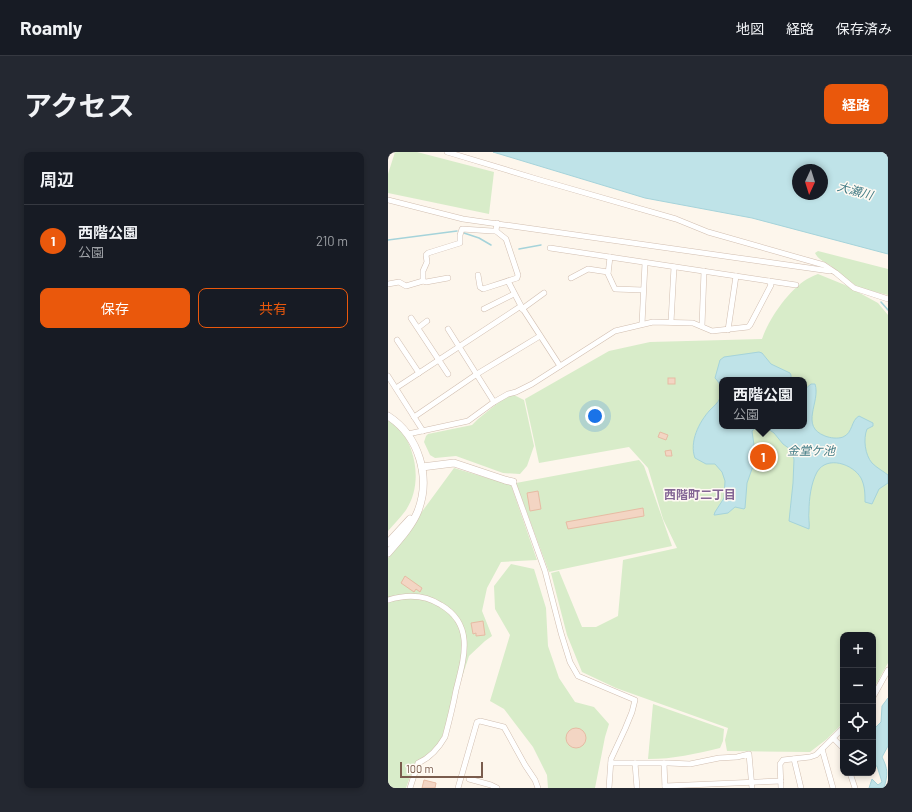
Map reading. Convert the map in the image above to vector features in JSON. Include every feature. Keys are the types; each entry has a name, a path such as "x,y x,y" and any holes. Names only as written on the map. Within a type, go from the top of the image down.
{"street":[{"path":"448,152 676,219 708,232 824,265 859,290 888,299"},
{"path":"388,200 463,219 825,270 836,273"},
{"path":"496,230 497,223"},
{"path":"423,281 423,271 427,262 426,255 460,243 462,229 484,231 496,230 506,239 518,274 516,278 483,289 480,287 478,275"},
{"path":"550,248 796,285"},
{"path":"610,257 608,274 615,289 643,290"},
{"path":"642,324 645,262"},
{"path":"671,322 674,267"},
{"path":"571,278 588,269 608,272"},
{"path":"702,326 704,271"},
{"path":"728,330 736,276"},
{"path":"388,284 399,282 406,286 423,281 426,282 448,278"},
{"path":"508,281 521,307 560,366"},
{"path":"408,434 468,421 494,402 508,394 516,392 532,384 615,331 642,324 671,322 693,323 712,331 748,327 771,285 769,281"},
{"path":"396,388 459,346 544,293"},
{"path":"484,309 514,294"},
{"path":"412,318 440,359 448,374"},
{"path":"418,328 427,321"},
{"path":"448,329 494,402"},
{"path":"414,417 477,374 540,336"},
{"path":"397,340 419,373"},
{"path":"388,376 423,431"},
{"path":"388,416 396,421 408,434 416,448 422,467 423,476 422,495 418,512 405,533 388,553"},
{"path":"422,467 454,462 514,482 545,570 570,662 578,676 635,700 630,718 611,763 609,788"},
{"path":"388,543 418,512"},
{"path":"388,600 407,596 420,596 433,600 444,606 454,615 461,626 465,650 445,737 440,747 431,756 418,763 410,788"},
{"path":"876,692 888,670"},
{"path":"458,788 477,722 480,721 504,727 535,780 538,788"},
{"path":"781,788 780,764 783,760 810,758 822,749 840,731"},
{"path":"833,738 840,745"},
{"path":"822,749 833,788"},
{"path":"611,763 664,764 669,762 690,764 749,754 752,785"},
{"path":"794,759 801,788"},
{"path":"635,763 637,788"},
{"path":"664,764 665,787 752,785 781,781"},
{"path":"851,776 855,788"},
{"path":"469,779 492,785 497,788"}],"green space":[{"path":"395,152 417,152 494,172 489,214 388,193 388,174"},
{"path":"818,251 888,269 888,295 859,288 820,259 815,253"},
{"path":"818,274 845,285 878,303 888,315 888,663 876,685 876,632 840,632 840,726 827,739 810,752 727,751 725,740 728,728 616,688 582,672 567,635 551,573 559,571 582,627 596,627 618,616 623,560 677,548 663,519 648,468 629,447 539,463 525,399 609,351 650,342 762,339 769,323 779,307 797,286"},
{"path":"514,395 524,400 534,446 527,466 520,474 503,473 456,456 435,458 430,455 424,442 428,434 472,425 504,398"},
{"path":"388,419 400,429 406,438 414,458 416,480 411,501 400,518 388,531"},
{"path":"639,460 644,466 672,546 549,572 516,483"},
{"path":"454,468 511,485 537,560 501,562 487,588 482,611 492,636 469,656 438,746 429,755 415,763 406,788 388,788 388,558"},
{"path":"511,564 534,569 546,608 548,646 559,678 575,702 594,707 609,724 595,788 548,788 547,775 533,747 504,709 490,701 510,635 495,609 494,586"},
{"path":"653,704 724,729 723,741 720,748 676,757 648,759"}],"water":[{"name":"大瀬川","path":"493,152 888,152 888,254 752,218 645,198"},
{"name":"金堂ケ池","path":"759,352 762,353 771,364 790,373 791,375 791,377 719,377 719,384 715,378 720,360 724,357"},
{"name":"金堂ケ池","path":"811,384 815,384 816,391 812,420 813,426 817,432 827,437 839,438 849,433 856,418 859,416 873,423 873,426 867,429 866,433 866,451 872,463 888,475 888,483 879,489 872,504 865,502 861,478 852,469 840,463 827,464 821,467 813,481 809,501 809,529 789,521 794,459 790,449 768,429 807,429 807,387"},
{"name":"金堂ケ池","path":"719,400 719,429 754,429 752,431 755,452 753,466 747,483 745,508 735,507 728,513 714,515 724,498 725,481 722,472 715,464 706,464 695,458 693,445 696,432 702,420"},
{"path":"888,698 888,746 882,757 887,772 886,779 884,788 869,788 872,779 878,785 882,782 876,766 876,727 881,722 882,706"}],"building":[{"path":"668,378 675,378 675,384 668,384"},
{"path":"660,432 668,435 666,440 658,437"},
{"path":"671,450 672,456 666,456 665,451"},
{"path":"538,491 541,509 530,511 527,493"},
{"path":"643,508 644,516 568,529 566,522"},
{"path":"405,576 422,588 420,592 416,589 414,592 401,583"},
{"path":"483,621 485,635 476,636 476,633 473,634 471,623"},
{"path":"576,728 583,731 586,738 583,745 576,748 569,745 566,738 569,731"},
{"path":"424,780 436,783 435,788 422,788"}],"waterway":[{"path":"388,240 457,231"},
{"path":"464,233 479,238 491,245"},
{"path":"519,249 541,245"},
{"path":"881,302 888,310"}],"place":[{"name":"西階公園","path":"763,457"}],"district":[{"name":"西階町二丁目","path":"700,495"}]}
